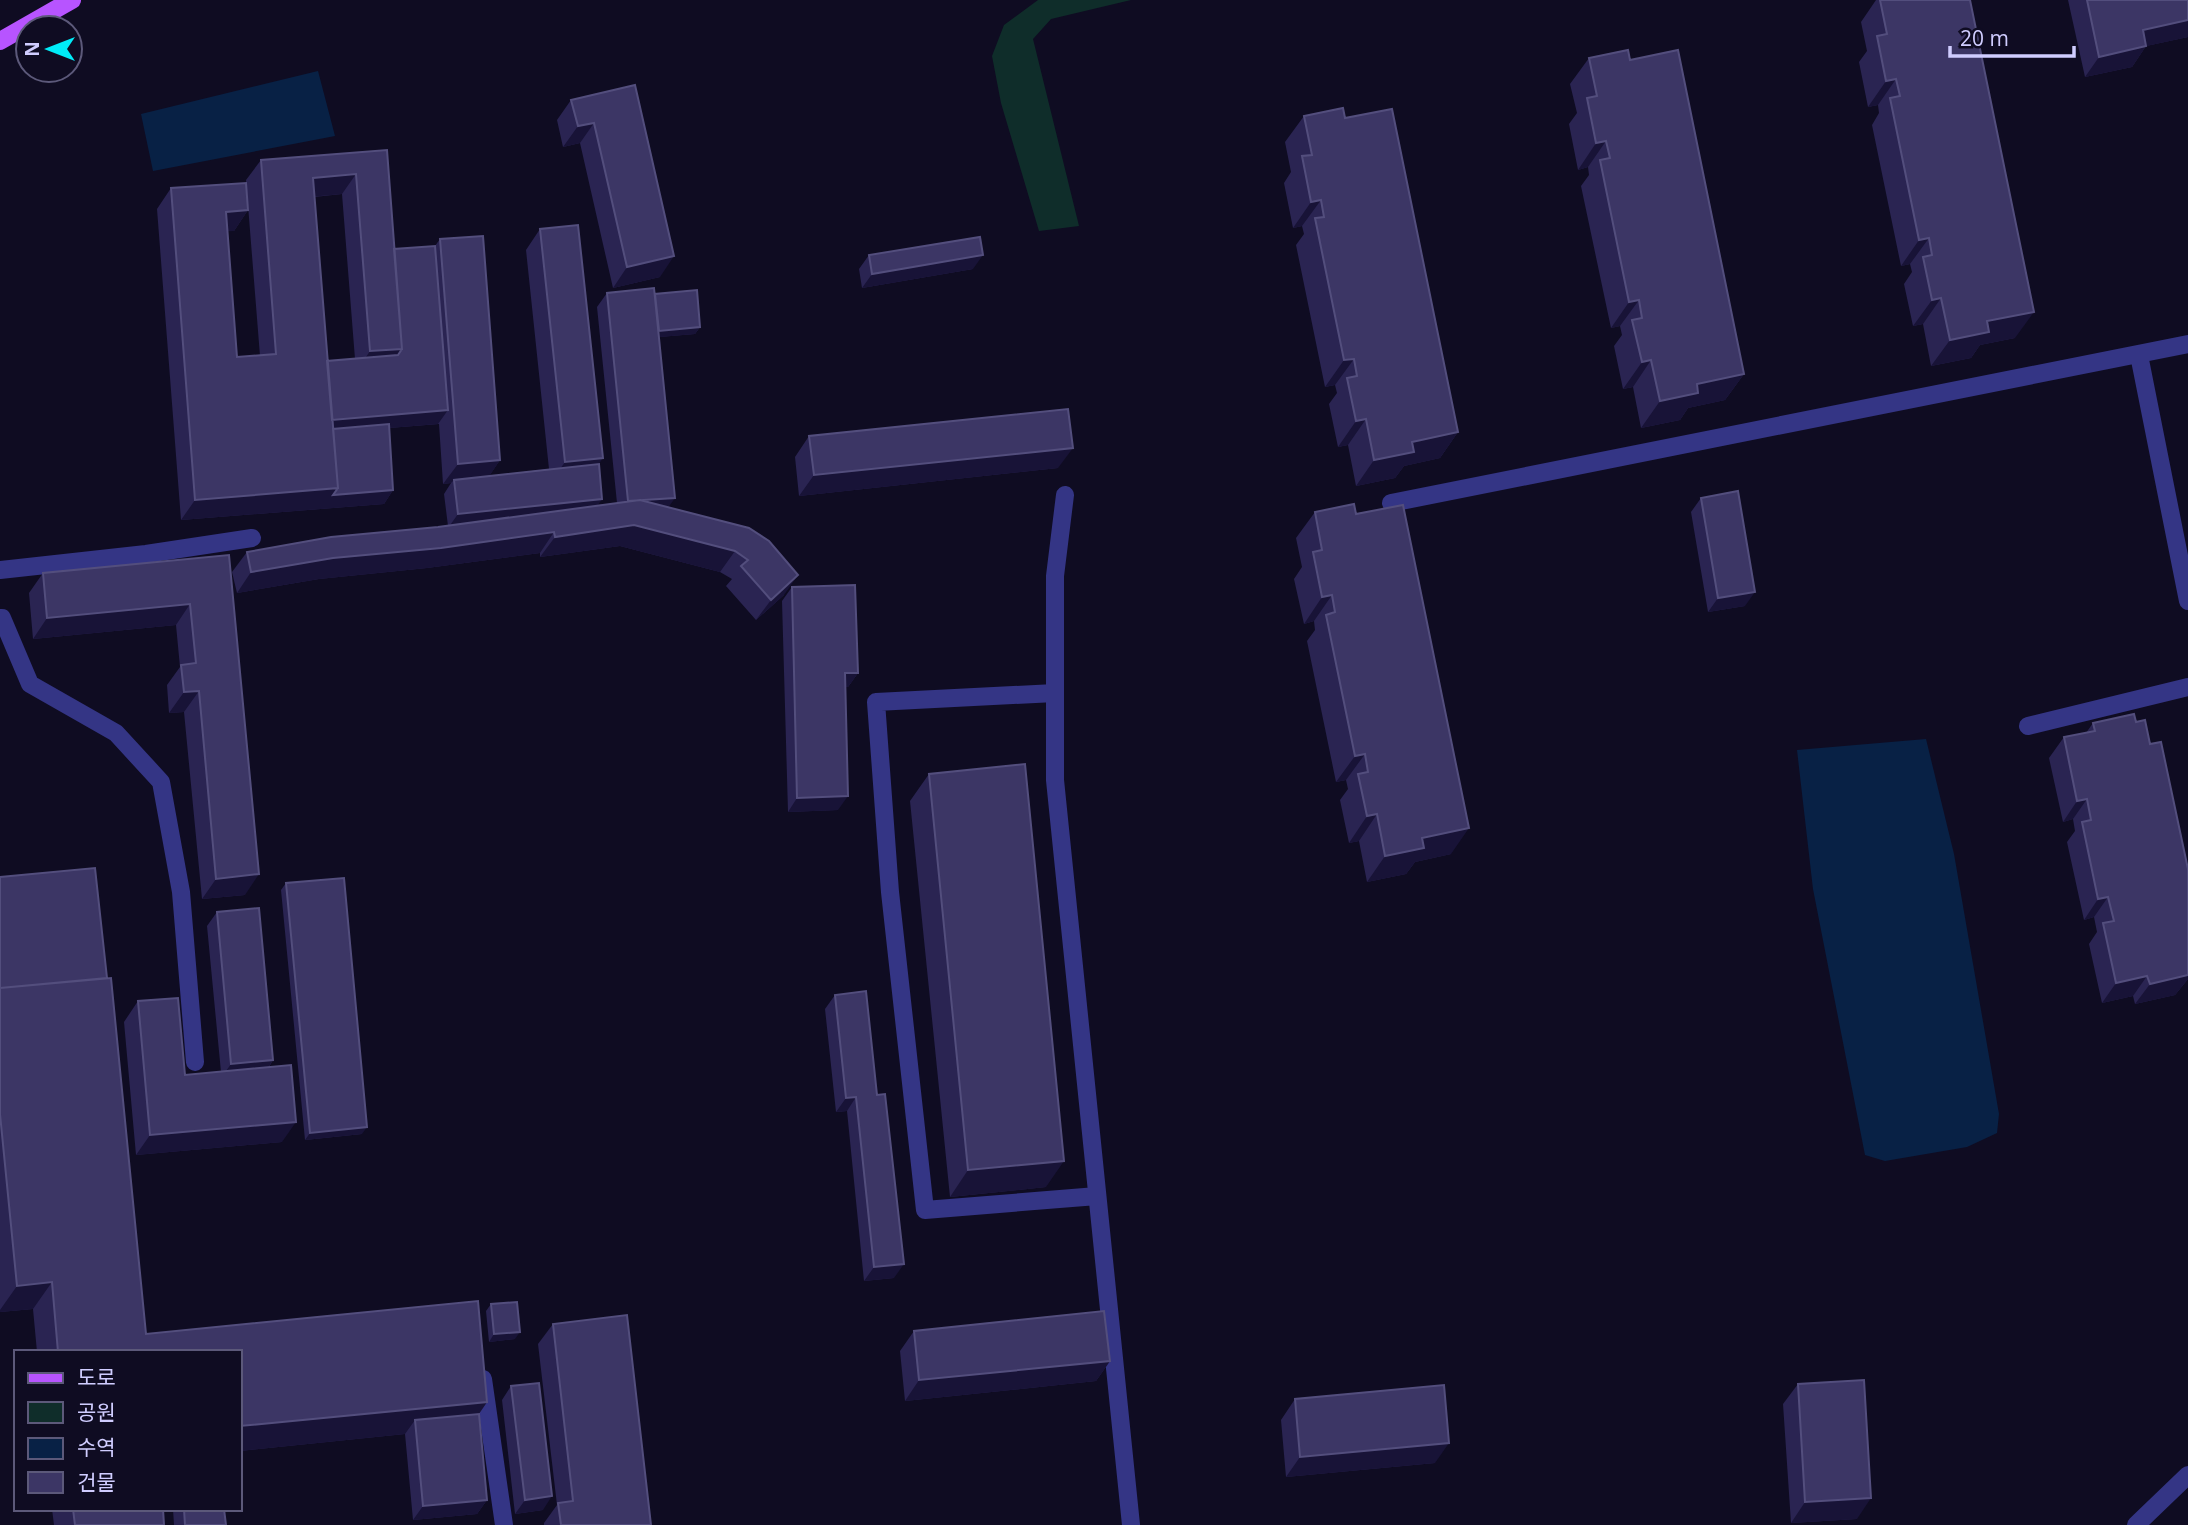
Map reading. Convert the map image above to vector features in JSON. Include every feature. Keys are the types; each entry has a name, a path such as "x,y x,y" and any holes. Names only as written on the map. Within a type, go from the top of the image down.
{"main road":[{"path":"0,41 72,0"}],"street":[{"path":"1391,503 2188,344"},
{"path":"2139,355 2188,601"},
{"path":"1065,495 1055,576 1055,780 1131,1525"},
{"path":"0,570 146,554 252,538"},
{"path":"0,618 30,684 116,733 161,782 181,892 195,1062"},
{"path":"2028,726 2188,687"},
{"path":"1055,693 876,702 890,892 925,1210 1097,1196"},
{"path":"481,1367 504,1525"},
{"path":"2137,1525 2188,1475"}],"green space":[{"path":"1038,0 1131,0 1051,19 1033,39 1079,226 1039,231 1001,103 992,56 1004,25"}],"water":[{"path":"318,71 335,136 153,171 141,114"},
{"path":"1926,739 1954,854 1999,1114 1997,1133 1967,1147 1885,1161 1865,1155 1813,889 1797,750"}],"building":[{"path":"1880,0 1970,0 2034,312 1987,321 1989,332 1950,340 1941,298 1932,300 1923,257 1932,255 1929,238 1919,240 1890,98 1900,96 1896,79 1886,81 1877,36 1887,34"},
{"path":"2087,0 2188,0 2188,20 2143,30 2146,46 2099,57"},
{"path":"1628,50 1630,60 1678,50 1744,374 1697,384 1698,393 1660,401 1651,360 1642,362 1632,320 1642,318 1639,300 1629,302 1600,160 1610,158 1606,141 1596,143 1587,98 1597,96 1589,58"},
{"path":"635,85 674,256 627,267 594,123 578,126 571,100"},
{"path":"1343,108 1345,118 1392,109 1458,432 1412,442 1414,452 1374,460 1366,419 1356,421 1347,378 1357,376 1354,359 1344,360 1315,218 1324,217 1321,200 1311,202 1302,156 1312,155 1304,116"},
{"path":"387,150 402,349 370,351 356,174 313,178 338,488 195,500 171,188 246,183 248,210 226,212 237,357 276,354 261,160"},
{"path":"578,225 603,458 565,462 540,229"},
{"path":"483,236 500,460 458,464 440,239"},
{"path":"980,237 983,255 872,274 869,255"},
{"path":"435,246 448,410 332,420 327,361 398,355 402,349 394,249"},
{"path":"654,288 675,498 628,501 607,293"},
{"path":"697,290 700,327 659,331 655,294"},
{"path":"1068,409 1073,448 814,475 809,436"},
{"path":"389,424 393,490 333,495 338,488 333,429"},
{"path":"599,464 602,499 458,514 454,480"},
{"path":"1738,491 1755,592 1718,598 1701,498"},
{"path":"640,500 749,528 769,541 798,575 771,600 741,566 748,560 735,551 634,525 555,537 554,532 441,548 333,558 251,572 247,552 331,537 438,527"},
{"path":"1354,504 1356,514 1403,505 1469,828 1422,838 1424,848 1385,856 1377,814 1367,816 1358,774 1368,772 1365,754 1355,756 1326,615 1335,612 1332,595 1322,597 1313,552 1322,550 1315,512"},
{"path":"229,555 259,874 216,879 199,691 184,692 181,665 196,663 190,604 47,618 43,573"},
{"path":"855,585 858,673 845,673 848,796 797,798 792,587"},
{"path":"2134,714 2136,722 2145,720 2150,744 2161,742 2188,869 2188,975 2150,984 2147,976 2116,983 2103,923 2114,921 2108,897 2098,899 2082,822 2091,820 2087,799 2077,801 2064,737 2095,731 2093,723"},
{"path":"1025,764 1064,1161 968,1170 929,774"},
{"path":"95,868 107,978 0,988 0,877"},
{"path":"344,878 367,1127 310,1133 286,883"},
{"path":"259,908 273,1060 231,1064 217,912"},
{"path":"111,978 146,1334 478,1301 487,1402 242,1426 242,1350 58,1350 52,1282 17,1286 0,1114 0,988"},
{"path":"866,991 877,1095 885,1094 904,1264 874,1267 856,1097 846,1098 835,995"},
{"path":"178,998 185,1075 291,1065 296,1122 150,1135 138,1001"},
{"path":"517,1302 520,1332 494,1334 491,1304"},
{"path":"1104,1311 1110,1361 919,1380 914,1331"},
{"path":"627,1315 651,1525 561,1525 558,1503 573,1501 553,1324"},
{"path":"1864,1380 1871,1498 1805,1502 1798,1384"},
{"path":"539,1383 552,1496 525,1500 511,1386"},
{"path":"1444,1385 1449,1443 1300,1457 1295,1399"},
{"path":"479,1414 487,1500 423,1506 415,1420"},
{"path":"73,1511 163,1511 164,1525 75,1525"},
{"path":"184,1511 224,1511 226,1525 185,1525"}]}
